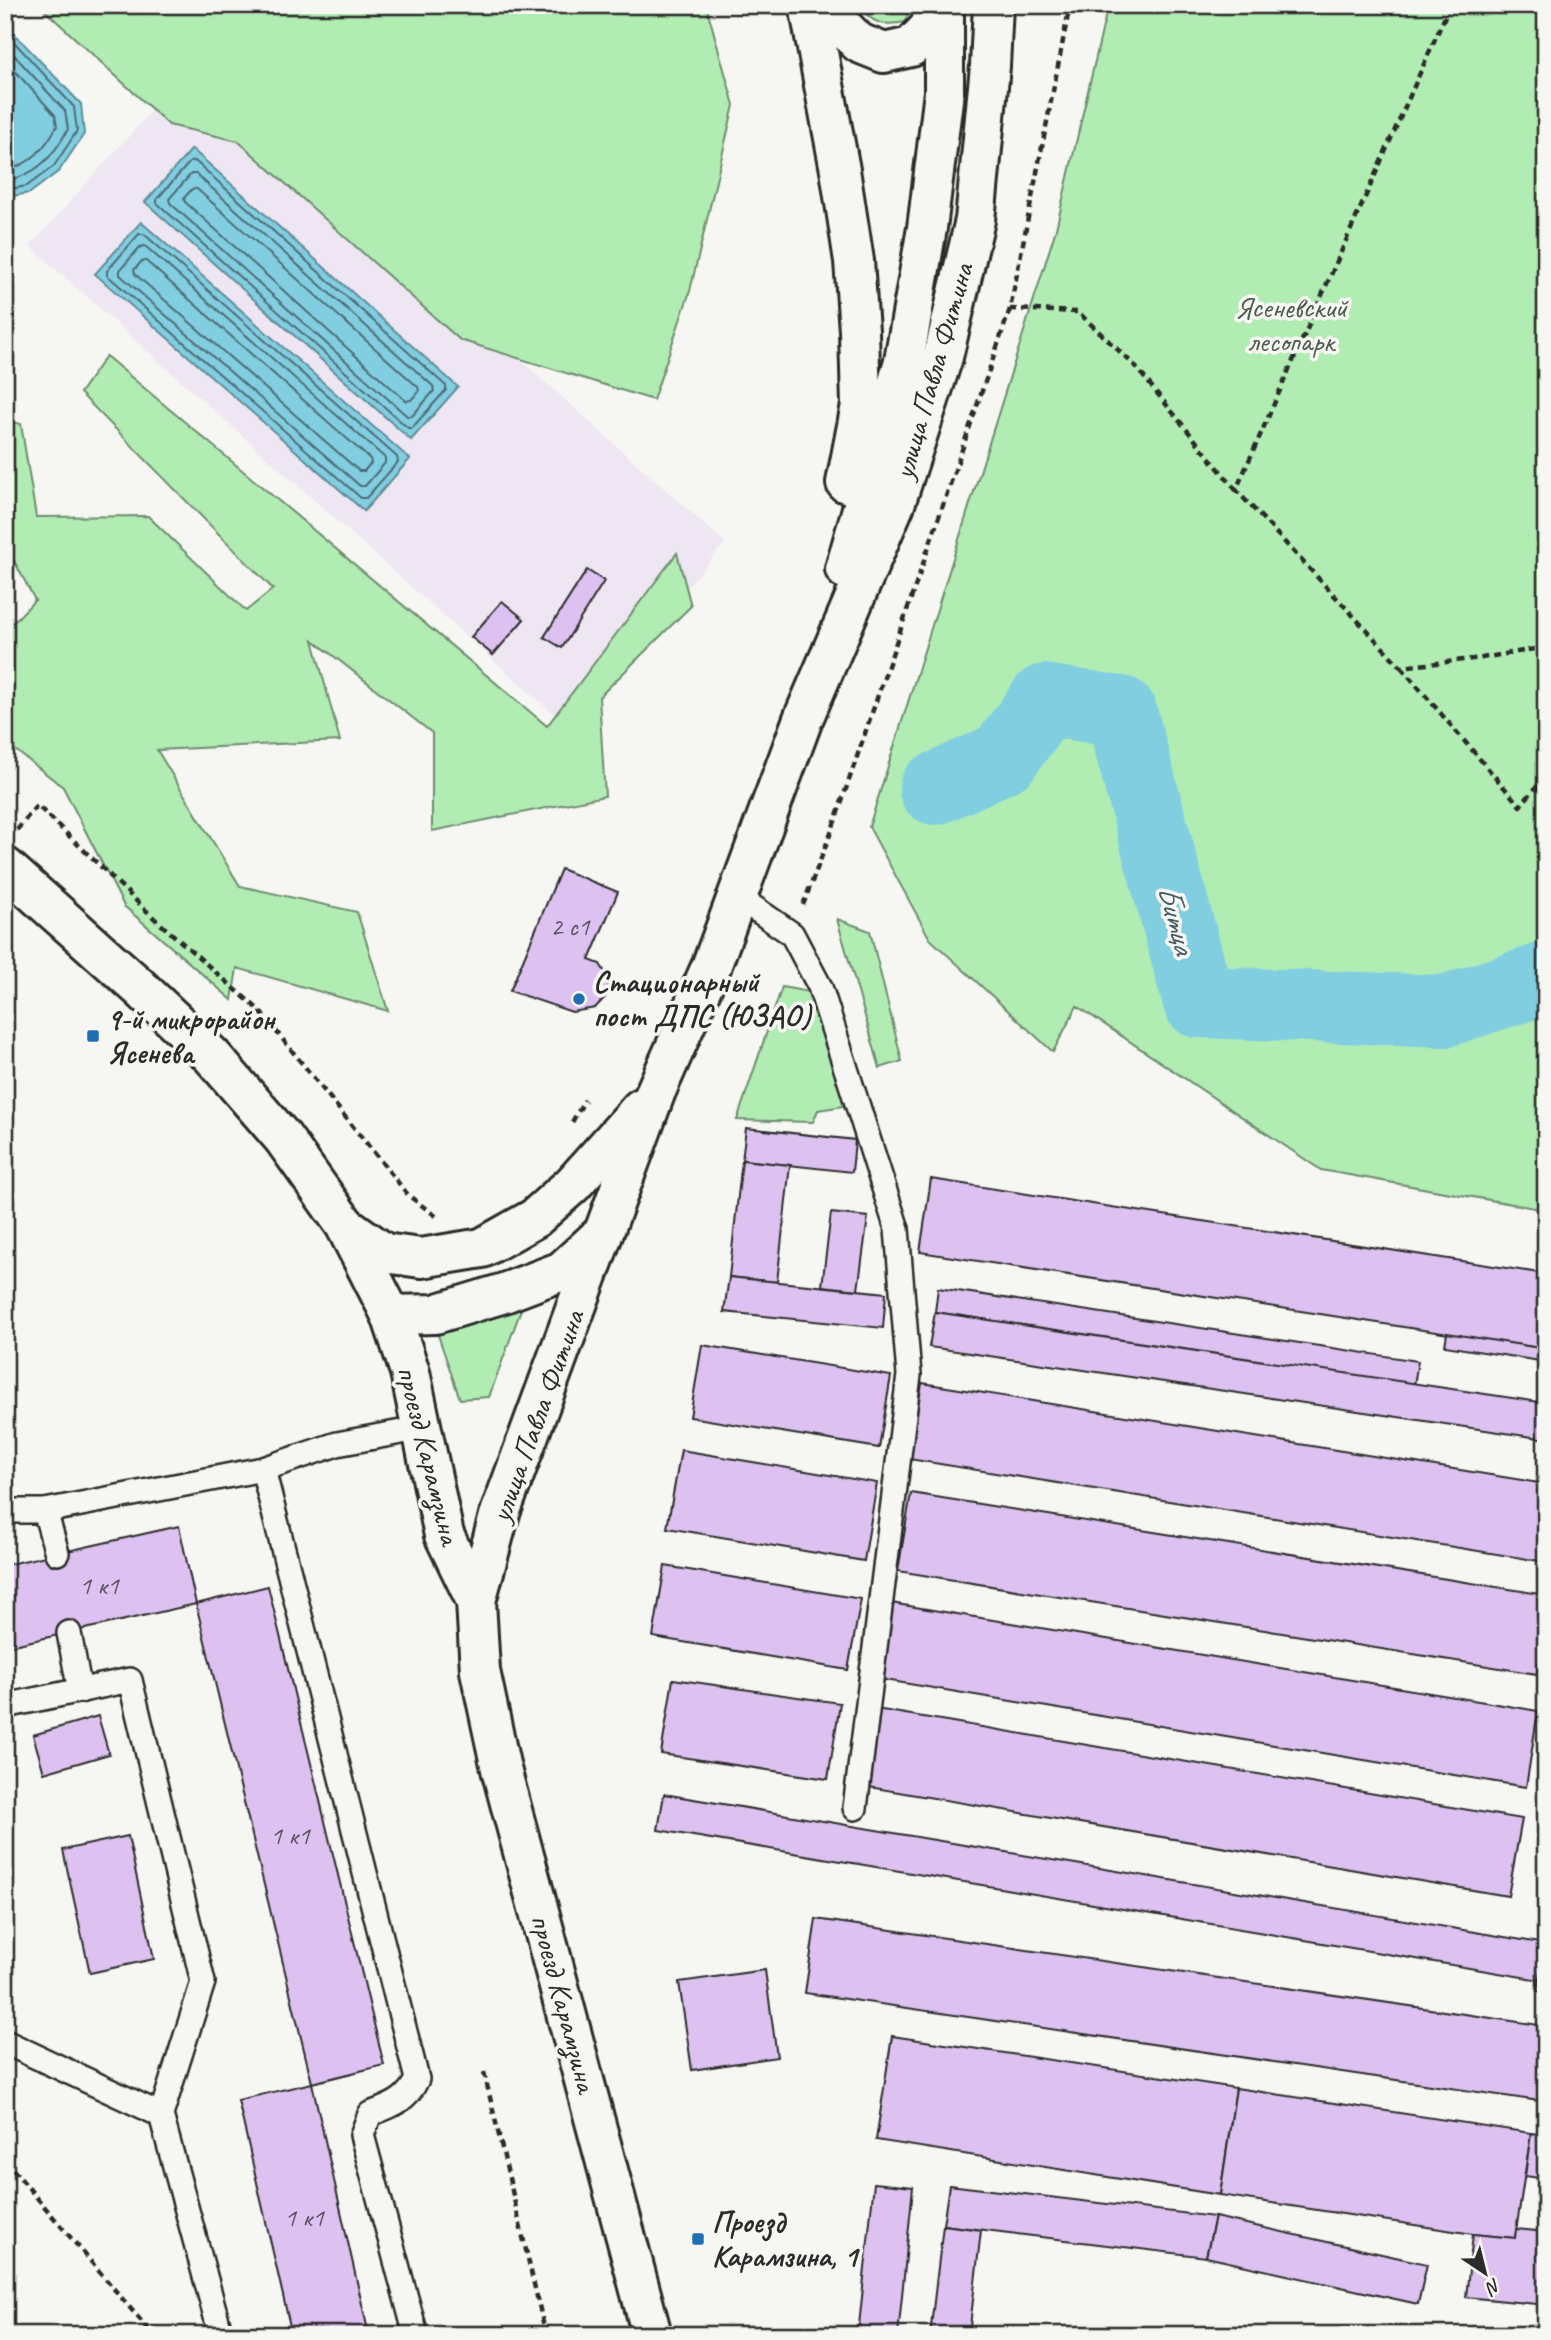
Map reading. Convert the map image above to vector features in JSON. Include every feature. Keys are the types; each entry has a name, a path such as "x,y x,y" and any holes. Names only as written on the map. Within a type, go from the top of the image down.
{"main road":[{"path":"803,719 861,405 854,261 809,5"},
{"path":"828,5 831,15 859,43 884,53 911,47 930,27 936,5"},
{"name":"улица Павла Фитина","path":"803,719 904,361 927,229 943,92 944,5"},
{"name":"улица Павла Фитина","path":"476,1601 499,1516 656,1091 711,967 803,719 895,504 943,357 975,220 983,150 993,5"},
{"path":"983,150 997,130 1010,5"},
{"name":"проезд Карамзина","path":"9,851 138,986 211,1055 284,1138 345,1225 391,1315 410,1372 444,1535 476,1601 480,1671 501,1769 652,2335"},
{"name":"улица Павла Фитина","path":"345,1225 384,1252 396,1255 421,1258 482,1248 535,1218 573,1184 656,1091"},
{"name":"улица Павла Фитина","path":"391,1315 435,1314 504,1293 562,1271 604,1233"}],"lane":[{"path":"738,897 792,934 820,987 897,1229 909,1375 855,1808"},
{"path":"5,1511 45,1511 263,1469 337,1444 423,1428"},
{"path":"263,1469 417,2079 411,2093 395,2105 370,2114 362,2135 416,2335"},
{"path":"45,1511 57,1553"},
{"path":"69,1633 80,1691"},
{"path":"5,1706 130,1680 203,1982 161,2115 221,2335"},
{"path":"5,2042 161,2115"}],"path":[{"path":"1236,490 1450,5"},
{"path":"1010,309 1078,312 1134,365 1236,490 1401,667 1520,806 1546,776"},
{"path":"1401,667 1482,658 1546,647"},
{"path":"9,851 37,805 155,919 259,1010 409,1196 441,1220"},
{"path":"568,1128 585,1100"},
{"path":"484,2072 546,2335"},
{"path":"5,2161 153,2335"}],"shaded area":[{"path":"192,66 725,543 567,726 30,246"}],"green space":[{"path":"39,5 706,5 734,105 690,291 653,400 460,340 238,141 169,125"},
{"path":"860,5 909,5 906,22 879,22 869,17"},
{"name":"Ясеневский лесопарк","path":"1108,5 1546,5 1546,1210 1321,1170 1077,1006 1053,1052 930,939 869,827 1056,229"},
{"path":"106,356 547,726 677,553 691,606 599,697 605,796 432,831 432,733 313,640 340,741 157,750 240,886 357,912 388,1011 237,968 232,1000 124,906 63,787 5,742 5,631 35,600 5,544 5,420 21,424 36,517 148,516 246,611 273,589 80,393"},
{"path":"837,919 870,931 902,1061 880,1068"},
{"path":"782,987 815,993 844,1106 818,1110 813,1122 737,1120"},
{"path":"527,1293 489,1397 460,1399 438,1335 448,1319"}],"water":[{"path":"5,24 81,104 84,134 59,171 30,193 5,197"},
{"path":"192,149 458,387 411,440 145,202"},
{"path":"141,222 410,459 364,511 95,274"}],"building":[{"path":"587,570 604,581 562,648 544,637"},
{"path":"502,601 524,619 493,655 471,637"},
{"path":"561,869 618,892 589,960 600,964 609,979 608,994 595,1008 572,1012 510,991"},
{"path":"746,1128 855,1140 852,1172 742,1160"},
{"path":"742,1160 790,1165 777,1282 729,1277"},
{"path":"931,1179 1546,1274 1546,1349 920,1252"},
{"path":"831,1213 868,1217 858,1290 822,1286"},
{"path":"729,1277 886,1293 883,1328 724,1312"},
{"path":"938,1288 1418,1361 1414,1385 935,1312"},
{"path":"935,1312 1546,1403 1546,1439 929,1347"},
{"path":"1447,1333 1546,1349 1546,1362 1445,1346"},
{"path":"702,1345 891,1376 879,1448 690,1417"},
{"path":"922,1383 1546,1484 1546,1562 909,1459"},
{"path":"681,1450 877,1483 864,1561 667,1528"},
{"path":"911,1493 1546,1595 1546,1622 1537,1674 898,1571"},
{"path":"179,1526 196,1604 5,1647 5,1565"},
{"path":"665,1566 861,1599 848,1670 653,1637"},
{"path":"268,1586 384,2065 312,2083 196,1604"},
{"path":"891,1603 1538,1711 1526,1787 879,1679"},
{"path":"673,1679 840,1703 828,1779 661,1754"},
{"path":"876,1709 1522,1819 1508,1896 863,1786"},
{"path":"98,1716 109,1754 44,1773 33,1735"},
{"path":"664,1794 1546,1944 1546,1981 658,1830"},
{"path":"128,1836 154,1959 90,1973 63,1850"},
{"path":"816,1919 1546,2026 1546,2102 805,1993"},
{"path":"1546,1932 1546,1993 1537,1991"},
{"path":"765,1970 777,2057 692,2070 679,1982"},
{"path":"892,2036 1236,2088 1220,2195 876,2140"},
{"path":"312,2083 369,2335 292,2335 238,2100"},
{"path":"1236,2088 1531,2133 1515,2238 1220,2195"},
{"path":"1531,2133 1546,2135 1546,2179 1525,2176"},
{"path":"874,2183 913,2187 898,2335 858,2335"},
{"path":"949,2185 1215,2217 1206,2257 943,2225"},
{"path":"1215,2217 1427,2264 1418,2304 1206,2257"},
{"path":"943,2225 981,2230 969,2335 930,2335"},
{"path":"1516,2229 1546,2232 1546,2305 1466,2297 1473,2234 1515,2238"}],"waterway":[{"name":"Битца","path":"935,789 1004,757 1045,700 1121,712 1199,1002 1445,1011 1546,978"}],"place":[{"name":"Стационарный пост ДПС (ЮЗАО)","path":"579,999"},
{"name":"9-й микрорайон Ясенева","path":"93,1036"},
{"name":"Проезд Карамзина, 1","path":"698,2239"}]}
